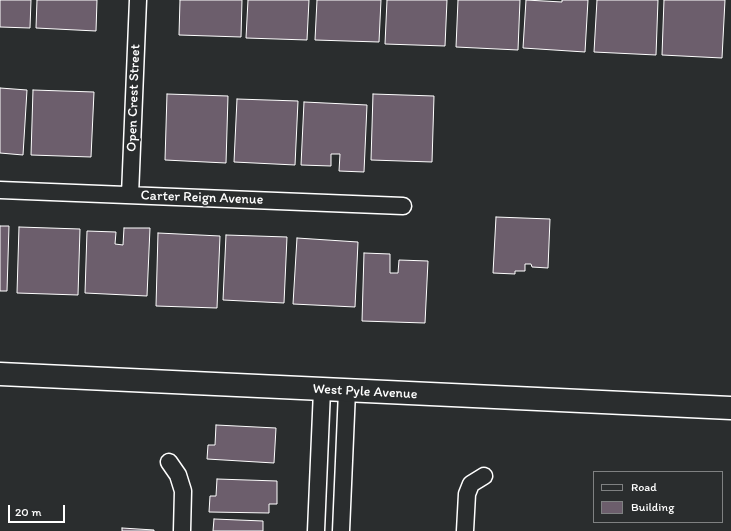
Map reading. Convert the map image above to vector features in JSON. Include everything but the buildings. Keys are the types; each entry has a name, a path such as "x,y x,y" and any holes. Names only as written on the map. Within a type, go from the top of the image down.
{"street":[{"name":"Open Crest Street","path":"130,195 138,0"},
{"name":"Carter Reign Avenue","path":"0,190 403,206"},
{"name":"West Pyle Avenue","path":"0,374 731,408"},
{"path":"316,531 322,390"},
{"path":"341,531 347,391"},
{"path":"169,462 178,475 183,491 182,531"},
{"path":"465,531 467,494 471,484 484,476"}]}
